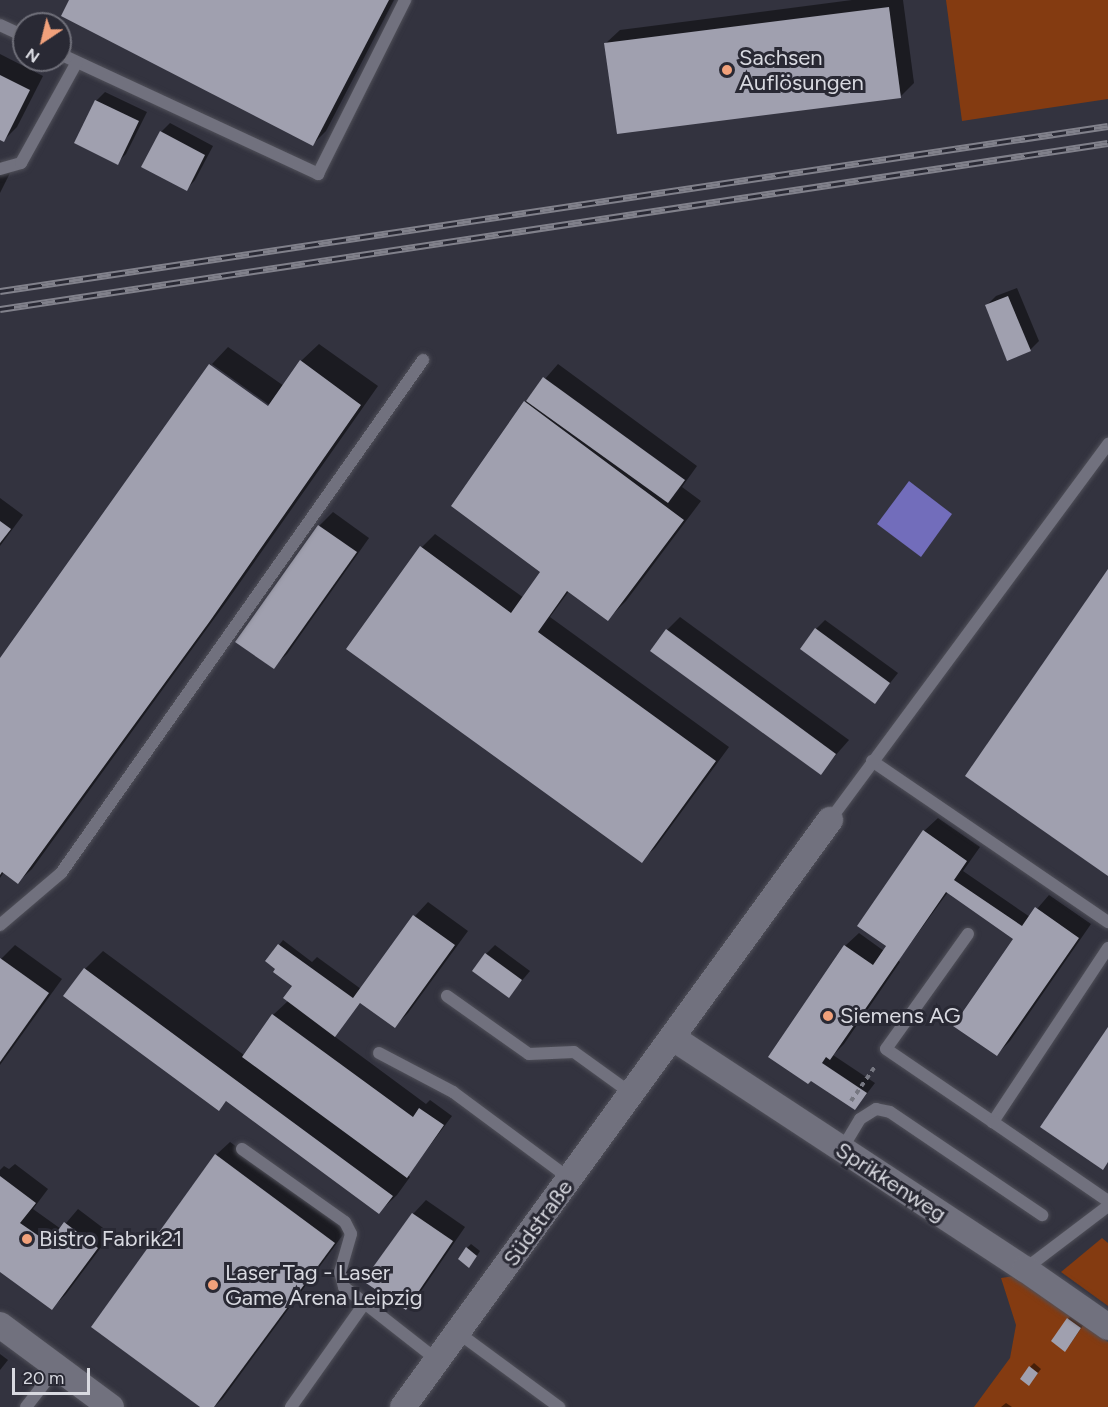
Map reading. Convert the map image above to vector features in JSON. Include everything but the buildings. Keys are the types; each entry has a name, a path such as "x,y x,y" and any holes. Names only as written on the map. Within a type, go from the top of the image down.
{"street":[{"name":"Südstraße","path":"403,1407 830,820"},
{"name":"Sprikkenweg","path":"673,1038 1025,1269 1108,1327"},
{"path":"0,1325 111,1407"}],"lane":[{"path":"72,60 318,174 405,0"},
{"path":"0,169 21,163 77,62"},
{"path":"0,925 61,873 423,360"},
{"path":"830,820 1108,444"},
{"path":"872,761 1108,921"},
{"path":"968,934 886,1049 1108,1201"},
{"path":"993,1122 1108,948"},
{"path":"447,996 529,1054 574,1052 632,1094"},
{"path":"379,1053 453,1092 570,1179"},
{"path":"834,1144 860,1119 876,1109 890,1112 1042,1215"},
{"path":"242,1149 345,1222 351,1234 340,1272 344,1287 437,1360"},
{"path":"1025,1269 1108,1206"},
{"path":"291,1407 364,1304"},
{"path":"458,1332 559,1407"},
{"path":"26,1407 57,1367"}],"path":[{"path":"834,1144 886,1049"}],"shaded area":[{"path":"946,0 1108,0 1108,99 962,121"},
{"path":"909,481 952,514 921,557 877,524"},
{"path":"1102,1238 1108,1243 1108,1306 1061,1272"},
{"path":"1014,1276 1108,1342 1108,1407 974,1407 1010,1358 1016,1325 1001,1278"}],"railway":[{"path":"0,291 1108,126"},
{"path":"0,309 1108,143"}],"place":[{"name":"Sachsen Auflösungen","path":"727,70"},
{"name":"Siemens AG","path":"828,1016"},
{"name":"Bistro Fabrik21","path":"27,1239"},
{"name":"Laser Tag - Laser Game Arena Leipzig","path":"213,1285"}]}
